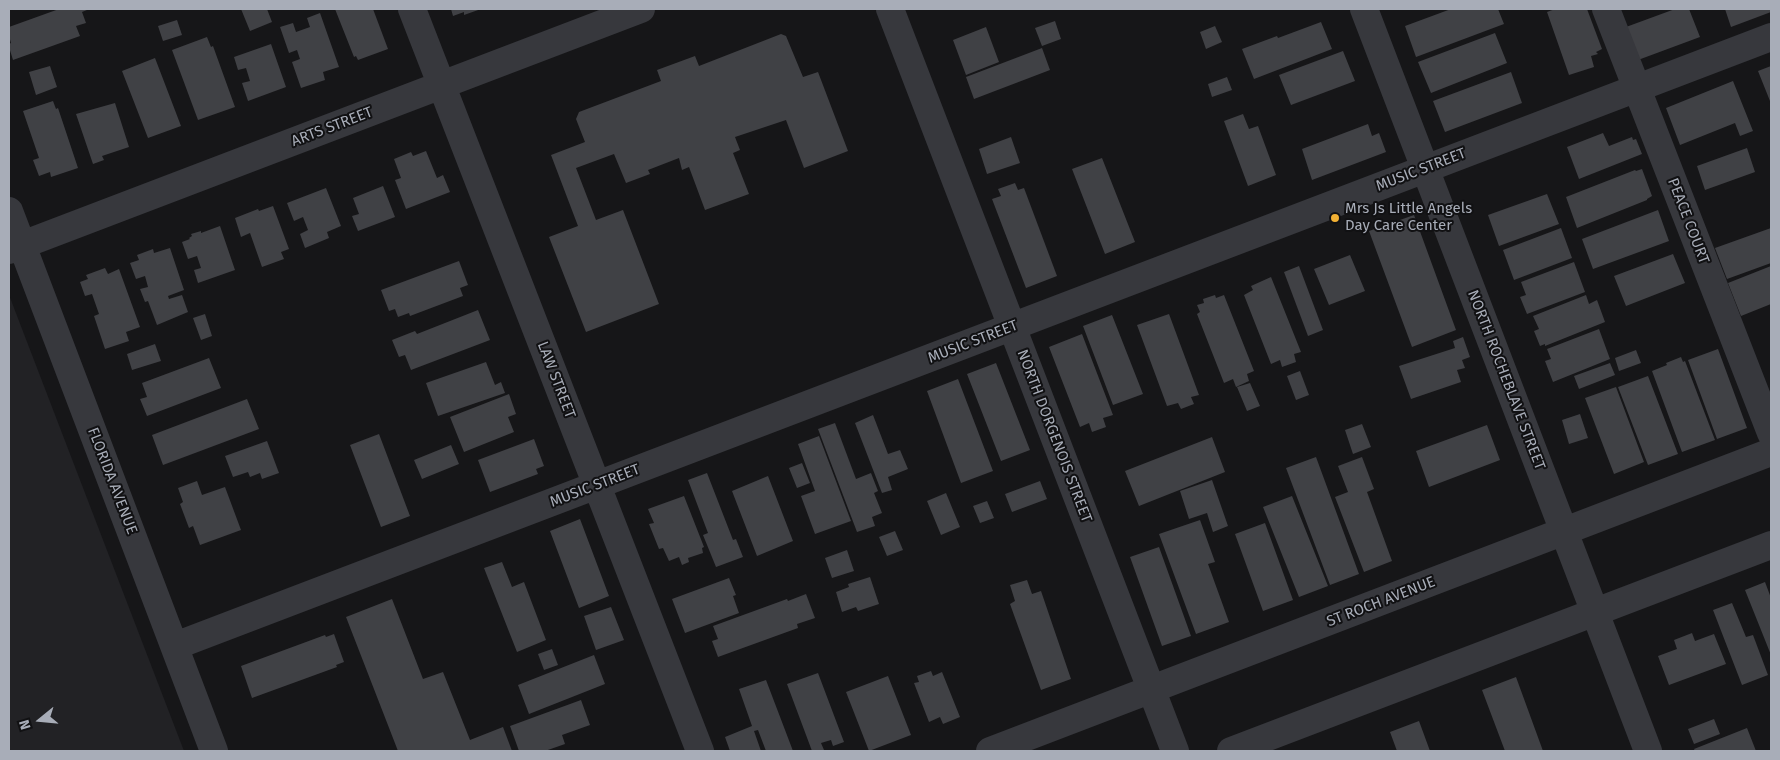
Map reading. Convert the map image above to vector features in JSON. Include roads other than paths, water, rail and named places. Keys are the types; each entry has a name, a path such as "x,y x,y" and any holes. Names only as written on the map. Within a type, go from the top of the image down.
{"street":[{"name":"LAW STREET","path":"412,9 700,751"},
{"name":"ARTS STREET","path":"16,248 641,9"},
{"name":"NORTH DORGENOIS STREET","path":"890,9 1175,751"},
{"name":"NORTH ROCHEBLAVE STREET","path":"1364,9 1648,751"},
{"name":"PEACE COURT","path":"1606,9 1771,433"},
{"name":"MUSIC STREET","path":"175,646 1771,36"},
{"name":"FLORIDA AVENUE","path":"9,211 16,248 175,646 214,751"},
{"name":"ST ROCH AVENUE","path":"990,751 1771,452"},
{"path":"1231,751 1771,545"}],"place":[{"name":"Mrs Js Little Angels Day Care Center","path":"1335,218"}]}
